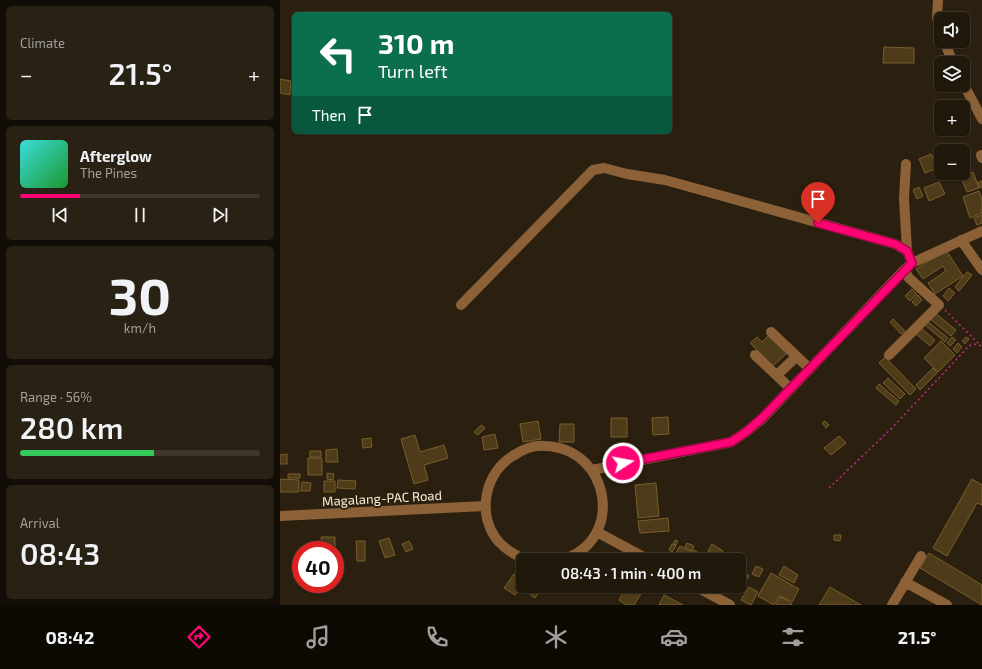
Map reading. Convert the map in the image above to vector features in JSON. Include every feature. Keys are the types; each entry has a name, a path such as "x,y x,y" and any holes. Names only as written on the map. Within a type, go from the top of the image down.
{"street":[{"path":"937,12 938,0"},
{"path":"968,92 982,119"},
{"path":"906,164 904,198 907,251 912,263"},
{"path":"461,305 593,170 604,168 627,174 665,180 742,200 895,244 907,251"},
{"path":"592,470 731,442 746,432 762,418 912,263 982,231"},
{"path":"962,240 982,270"},
{"path":"889,354 940,304 909,278 904,270"},
{"path":"771,332 810,369"},
{"path":"755,355 791,389"},
{"path":"777,375 796,357"},
{"path":"516,555 499,542 489,525 485,506 488,488 496,471 509,457 525,449 544,445 562,448 579,457 592,470 602,490 603,511 597,532 585,547 576,553"},
{"name":"Magalang-PAC Road","path":"280,516 485,506"},
{"path":"597,532 635,553"},
{"path":"892,605 921,556"},
{"path":"905,582 947,605"},
{"path":"708,593 730,605"}],"path":[{"path":"940,304 981,345"},
{"path":"829,488 892,428 969,346 981,345"}],"building":[{"path":"884,47 914,48 914,63 883,63"},
{"path":"280,79 291,81 290,95 280,93"},
{"path":"931,154 934,161 934,169 925,173 919,159"},
{"path":"973,172 979,188 967,192 962,180 970,180 970,173"},
{"path":"982,181 982,187 980,188 978,182"},
{"path":"939,182 945,194 929,201 924,188"},
{"path":"919,187 923,196 917,199 913,190"},
{"path":"979,191 982,199 982,213 970,218 963,197"},
{"path":"982,215 982,223 977,225 974,218"},
{"path":"946,250 963,276 935,294 928,283 946,271 943,266 923,279 916,269"},
{"path":"967,272 972,275 959,291 955,287"},
{"path":"949,288 955,293 948,301 943,296"},
{"path":"912,289 917,294 910,301 905,296"},
{"path":"918,295 922,300 916,306 912,302"},
{"path":"935,313 956,330 951,336 930,319"},
{"path":"893,319 905,331 901,334 890,322"},
{"path":"927,321 948,338 945,342 924,324"},
{"path":"920,327 935,340 930,346 915,333"},
{"path":"769,335 787,353 773,366 750,343 757,337 762,342"},
{"path":"952,337 956,340 950,346 947,343"},
{"path":"966,337 969,339 965,344 962,341"},
{"path":"941,341 955,355 938,372 924,358"},
{"path":"958,343 962,347 957,353 953,349"},
{"path":"885,357 916,389 910,395 879,363"},
{"path":"933,368 937,373 920,390 916,385"},
{"path":"888,378 905,394 900,399 883,383"},
{"path":"879,384 899,401 896,405 876,388"},
{"path":"668,417 669,434 653,435 652,418"},
{"path":"611,418 627,418 627,437 611,437"},
{"path":"538,421 541,439 523,442 520,424"},
{"path":"825,421 829,425 826,428 822,423"},
{"path":"560,424 574,424 574,442 559,442"},
{"path":"481,425 485,428 478,435 474,432"},
{"path":"495,434 498,448 484,450 482,437"},
{"path":"415,435 420,452 444,445 448,458 424,465 428,480 414,484 401,439"},
{"path":"839,436 846,443 831,455 824,448"},
{"path":"371,438 372,447 363,448 362,439"},
{"path":"337,449 338,462 326,462 326,450"},
{"path":"310,451 321,451 321,457 310,457"},
{"path":"287,454 287,464 280,464 280,455"},
{"path":"308,458 322,458 322,475 308,475"},
{"path":"327,473 334,474 333,480 327,479"},
{"path":"288,474 300,474 300,478 288,478"},
{"path":"280,479 299,480 299,492 280,492"},
{"path":"972,479 982,485 982,505 977,503 947,556 933,548"},
{"path":"338,480 356,481 355,489 337,488"},
{"path":"324,481 335,481 335,492 324,492"},
{"path":"302,482 311,483 310,491 301,491"},
{"path":"656,483 659,516 638,518 635,485"},
{"path":"668,518 669,531 640,533 638,521"},
{"path":"834,535 841,535 840,541 834,540"},
{"path":"321,537 335,537 335,541 321,541"},
{"path":"389,538 395,555 385,558 379,541"},
{"path":"675,540 678,541 676,545 673,544"},
{"path":"356,541 365,541 365,561 357,561"},
{"path":"409,541 413,549 406,552 402,544"},
{"path":"687,543 694,546 692,551 685,547"},
{"path":"672,544 676,546 672,552 669,550"},
{"path":"712,544 723,551 722,553 712,553 708,551"},
{"path":"680,546 692,552 691,553 676,553"},
{"path":"929,553 982,585 982,605 920,568"},
{"path":"756,566 763,569 759,577 752,574"},
{"path":"784,566 798,575 794,583 779,575"},
{"path":"771,573 799,589 792,602 780,596 774,605 758,596"},
{"path":"514,574 516,575 517,593 515,595 504,588"},
{"path":"749,587 758,592 751,605 741,600"},
{"path":"830,587 861,605 819,605"},
{"path":"528,593 538,593 535,598"},
{"path":"623,593 641,593 634,605 626,605 619,600"},
{"path":"664,595 683,605 659,605"},
{"path":"781,597 792,604 776,605"}],"route":[{"path":"623,463 731,442 746,432 762,418 912,263 907,251 895,244 818,223"}]}
